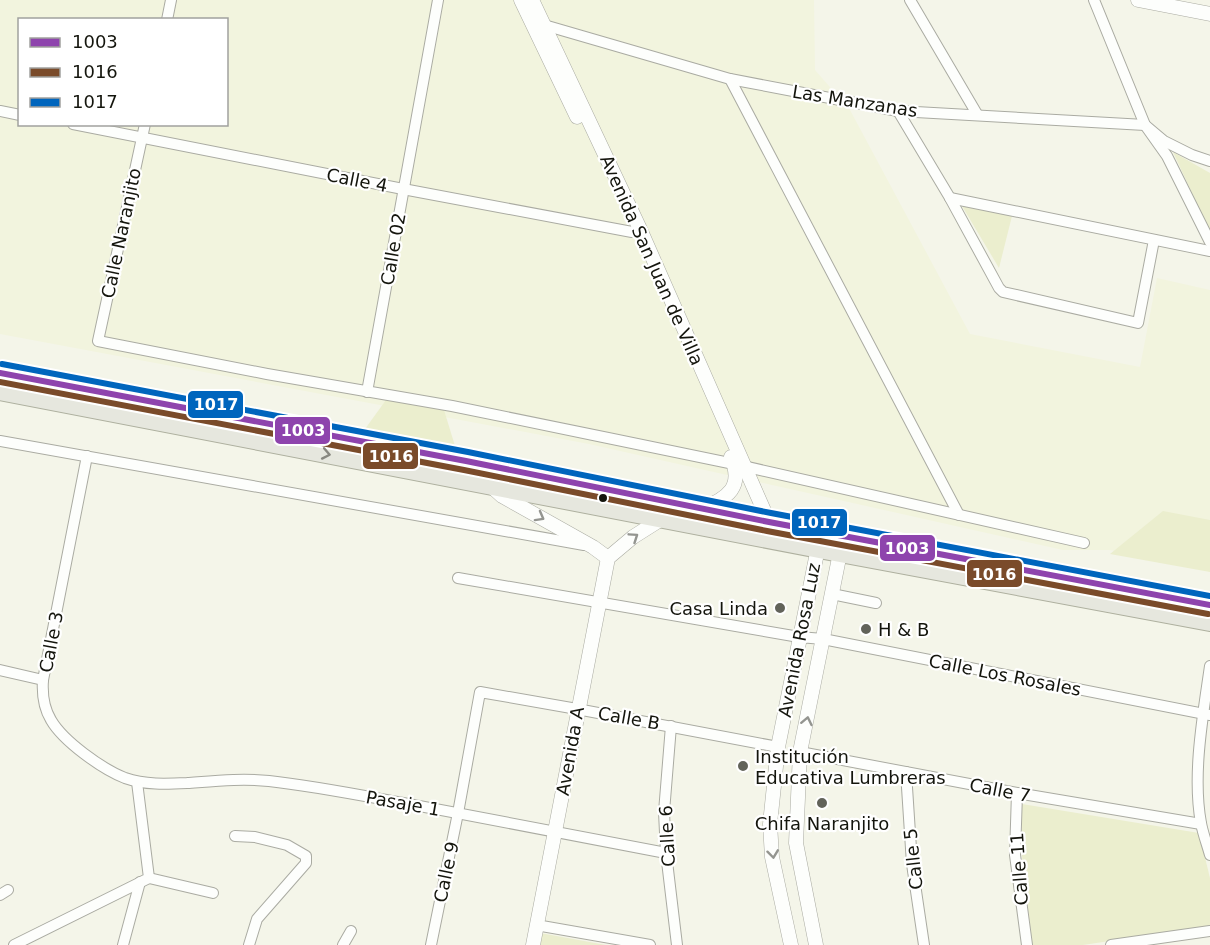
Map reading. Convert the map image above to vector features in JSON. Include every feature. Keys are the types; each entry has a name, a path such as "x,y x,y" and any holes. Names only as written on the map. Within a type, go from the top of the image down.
{"highway":[{"path":"0,373 1210,605"},
{"path":"0,391 1210,622"}],"street":[{"path":"167,18 171,0"},
{"name":"Calle 02","path":"367,392 438,0"},
{"name":"Avenida San Juan de Villa","path":"521,0 539,26 636,230 739,465 769,522"},
{"name":"Avenida San Juan de Villa","path":"532,0 539,26"},
{"path":"910,0 976,114"},
{"path":"1094,0 1145,125 1167,156 1210,242"},
{"path":"1138,0 1210,14"},
{"name":"Las Manzanas","path":"539,26 730,79 898,111 1145,125"},
{"path":"730,79 958,515"},
{"path":"0,111 18,115"},
{"path":"898,111 1003,292 1138,323 1154,240"},
{"path":"1145,125 1164,141 1210,161"},
{"name":"Calle 4","path":"84,126 404,189 636,230"},
{"name":"Calle Naranjito","path":"145,126 98,341 367,392"},
{"path":"950,198 1210,251"},
{"path":"367,392 452,406 739,465 1084,543"},
{"path":"0,441 594,547"},
{"name":"Calle 3","path":"87,456 43,680 44,703 51,721 76,747 106,769 137,782"},
{"path":"702,509 721,499 734,486 739,465"},
{"path":"491,486 502,496 594,547 608,558 633,537 663,518"},
{"name":"Avenida Rosa Luz","path":"791,945 772,857 770,824 778,747 818,548"},
{"name":"Avenida Rosa Luz","path":"816,945 796,843 800,752 840,553"},
{"name":"Avenida A","path":"533,945 608,558"},
{"name":"Calle Los Rosales","path":"458,578 599,604 823,639 1207,714"},
{"path":"832,594 876,603"},
{"path":"1210,666 1207,714 1199,754 1198,797 1201,824 1210,855"},
{"path":"0,670 43,680"},
{"name":"Calle B","path":"480,692 778,747"},
{"name":"Calle 9","path":"431,945 480,692"},
{"name":"Calle 6","path":"671,726 664,812 666,853 678,945"},
{"name":"Calle 7","path":"800,752 1017,793 1201,824"},
{"name":"Calle 5","path":"906,772 912,864 924,945"},
{"name":"Pasaje 1","path":"137,782 160,784 235,780 267,781 314,787 666,853"},
{"path":"123,945 144,880 137,782"},
{"name":"Calle 11","path":"1017,793 1015,855 1027,945"},
{"path":"235,836 255,837 287,845 306,856 307,859 257,919 249,945"},
{"path":"14,945 144,880 213,893"},
{"path":"536,925 650,945"},
{"path":"343,945 351,931"},
{"path":"1111,945 1210,931"}],"shaded area":[{"path":"0,0 814,0 815,70 850,110 970,334 1140,367 1157,278 1210,290 1210,564 1109,550 1063,550 589,444 0,334"},
{"path":"1173,152 1210,173 1210,232"},
{"path":"962,206 1012,216 999,268"},
{"path":"386,400 444,410 455,446 365,429"},
{"path":"1163,511 1210,520 1210,572 1110,554"},
{"path":"1022,804 1199,833 1210,878 1210,926 1083,945 1032,945 1022,856"},
{"path":"540,933 606,945 539,945"}],"transit line":[{"name":"1017","path":"2,364 1210,596"},
{"name":"1003","path":"0,373 1210,605"},
{"name":"1016","path":"0,382 1208,614"}],"place":[{"name":"Casa Linda","path":"780,608"},
{"name":"H & B","path":"866,629"},
{"name":"Institución Educativa Lumbreras","path":"743,766"},
{"name":"Chifa Naranjito","path":"822,803"}]}
